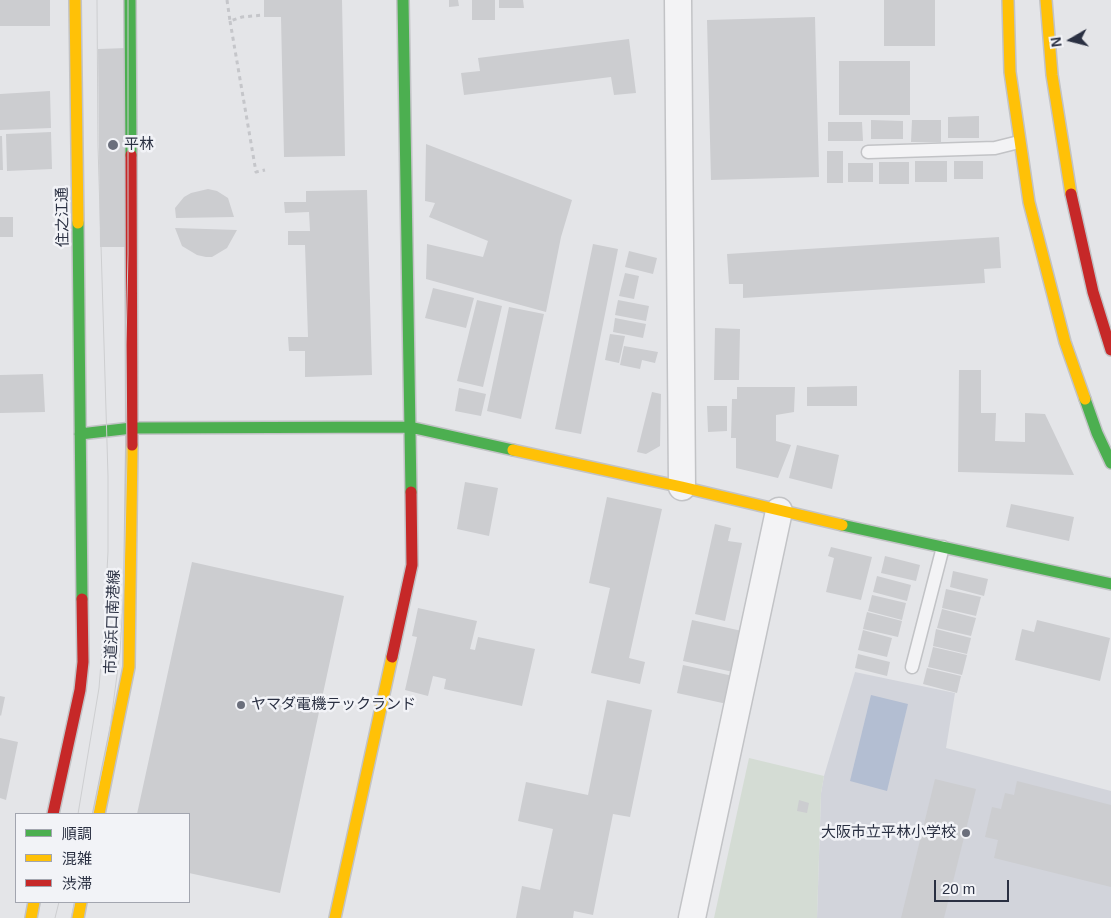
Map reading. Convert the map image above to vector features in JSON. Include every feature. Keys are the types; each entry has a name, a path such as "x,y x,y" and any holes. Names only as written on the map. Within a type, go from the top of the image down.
{"street":[{"name":"住之江通","path":"75,0 80,434"},
{"path":"130,0 132,428"},
{"path":"335,918 412,565 403,0"},
{"path":"678,0 682,487"},
{"path":"1008,0 1010,72 1029,202 1065,342 1097,433 1111,463"},
{"path":"1046,0 1052,75 1066,169 1077,227 1093,292 1111,350"},
{"path":"80,434 132,428 410,427 1111,584"},
{"name":"市道浜口南港線","path":"99,813 129,667 132,428"},
{"name":"市道浜口南港線","path":"53,813 80,690 84,662 80,434"},
{"path":"692,918 779,511"},
{"path":"31,918 34,903"},
{"path":"78,918 81,903"}],"lane":[{"path":"868,152 995,148 1019,142"},
{"path":"912,667 943,547"}],"path":[{"path":"227,0 256,172 265,170"},
{"path":"230,21 242,17 264,15"}],"shaded area":[{"name":"大阪市立平林小学校","path":"855,672 955,693 946,748 1111,791 1111,918 817,918 821,793 824,776"},
{"path":"749,758 824,776 821,793 817,918 714,918"}],"water":[{"path":"871,695 908,704 887,791 850,781"}],"building":[{"path":"0,0 50,0 50,26 0,26"},
{"path":"264,0 342,0 345,156 284,157 281,17 264,17"},
{"path":"449,0 458,0 459,6 449,7"},
{"path":"472,0 495,0 495,20 472,20"},
{"path":"499,0 523,0 524,8 499,8"},
{"path":"884,0 935,0 935,46 884,46"},
{"path":"815,17 819,177 711,180 707,20"},
{"path":"629,39 636,93 614,95 611,77 464,95 461,73 480,71 478,58"},
{"path":"127,48 129,247 100,247 98,49"},
{"path":"839,61 910,61 910,115 839,115"},
{"path":"50,91 51,128 0,130 0,94"},
{"path":"979,116 979,138 948,138 948,117"},
{"path":"871,120 903,121 903,139 871,139"},
{"path":"912,120 941,120 941,142 911,142"},
{"path":"828,122 862,122 863,141 828,141"},
{"path":"51,132 52,169 7,171 6,134"},
{"path":"0,136 2,136 3,170 0,170"},
{"path":"426,144 572,200 561,237 546,312 426,279 427,244 483,257 488,241 429,217 435,203 425,201"},
{"path":"827,151 843,151 843,183 827,183"},
{"path":"915,161 947,161 947,182 915,182"},
{"path":"954,161 983,161 983,179 954,179"},
{"path":"879,162 909,162 909,184 879,184"},
{"path":"848,163 873,163 873,182 848,182"},
{"path":"208,189 217,191 228,198 234,217 176,218 175,208 184,197 191,193"},
{"path":"367,190 372,375 305,377 305,351 289,351 288,337 308,337 305,245 288,245 288,231 310,231 309,212 285,213 284,202 306,202 306,191"},
{"path":"0,217 13,217 13,237 0,237"},
{"path":"175,228 237,230 227,248 212,257 206,257 197,255 182,246"},
{"path":"999,237 1001,268 984,269 985,283 743,298 743,284 729,284 727,254"},
{"path":"593,244 618,249 581,434 555,429"},
{"path":"629,251 657,258 653,274 625,267"},
{"path":"625,273 639,276 634,299 619,296"},
{"path":"433,288 474,298 466,328 425,318"},
{"path":"477,300 502,306 483,387 457,381"},
{"path":"618,300 649,306 646,321 615,315"},
{"path":"509,307 544,314 521,419 487,411"},
{"path":"615,318 646,324 643,338 613,332"},
{"path":"715,328 740,329 739,380 714,380"},
{"path":"610,334 625,336 619,363 605,360"},
{"path":"624,346 658,352 655,363 642,360 640,369 620,365"},
{"path":"959,370 981,370 981,413 996,413 995,441 1025,442 1025,413 1045,414 1074,475 958,472"},
{"path":"43,374 45,412 0,413 0,375"},
{"path":"857,386 857,406 807,406 807,387"},
{"path":"737,387 795,387 794,412 776,415 776,441 791,445 778,478 736,468 736,438 731,438 732,399 737,399"},
{"path":"459,388 486,394 481,416 455,411"},
{"path":"652,392 661,394 660,446 646,454 637,452"},
{"path":"707,406 727,406 727,431 708,432"},
{"path":"797,445 839,455 832,489 789,478"},
{"path":"465,482 498,488 489,536 457,529"},
{"path":"607,497 662,509 629,658 645,662 640,684 591,673 610,588 589,583"},
{"path":"1011,504 1074,517 1069,541 1006,527"},
{"path":"715,524 731,528 728,541 742,543 725,621 695,614"},
{"path":"831,547 872,557 861,600 826,592 834,558 828,556"},
{"path":"885,556 920,565 916,581 881,573"},
{"name":"ヤマダ電機テックランド","path":"192,562 344,596 280,893 190,873 190,813 137,813"},
{"path":"953,571 988,579 984,596 950,587"},
{"path":"877,576 911,585 907,601 873,592"},
{"path":"946,589 981,597 976,616 942,608"},
{"path":"872,595 906,603 902,620 868,611"},
{"path":"418,608 477,621 470,649 475,650 478,637 535,649 522,706 444,689 446,679 433,676 428,696 405,690 417,637 412,636"},
{"path":"942,609 976,618 971,636 937,628"},
{"path":"867,612 902,621 898,637 863,629"},
{"path":"692,620 742,631 733,672 683,661"},
{"path":"1037,620 1110,638 1100,681 1015,660 1022,629 1034,632"},
{"path":"936,629 971,638 967,654 933,646"},
{"path":"863,630 892,638 887,657 858,650"},
{"path":"933,647 967,655 962,675 928,667"},
{"path":"858,654 890,662 887,676 855,668"},
{"path":"683,665 733,676 727,704 677,693"},
{"path":"927,668 961,676 957,693 923,684"},
{"path":"0,696 5,697 1,716 0,715"},
{"path":"607,700 652,710 630,817 613,814 593,915 574,911 573,918 516,918 522,886 540,890 553,829 518,821 526,782 588,795"},
{"path":"0,738 18,742 6,800 0,798"},
{"path":"935,779 976,789 944,918 901,918"},
{"path":"1017,781 1111,805 1111,887 994,858 998,840 985,837 992,807 1001,809 1005,793 1014,795"},
{"path":"799,800 809,803 807,813 797,811"}],"tram line":[{"path":"78,813 99,688 108,552 108,476 98,146 97,0"},
{"path":"93,813 109,736 120,652 124,583 127,457 128,0"},
{"path":"55,918 59,903"},
{"path":"71,918 75,903"}],"traffic: fast":[{"path":"130,0 131,155"},
{"path":"403,0 411,492"},
{"path":"78,223 82,599"},
{"path":"1085,399 1097,433 1111,463"},
{"path":"80,434 132,428 410,427 513,450"},
{"path":"842,525 1111,584"}],"traffic: slow":[{"path":"75,0 78,223"},
{"path":"1008,0 1010,72 1029,202 1065,342 1085,399"},
{"path":"1046,0 1052,75 1071,194"},
{"path":"99,813 129,667 132,445"},
{"path":"513,450 842,525"},
{"path":"335,918 392,657"},
{"path":"31,918 34,903"},
{"path":"78,918 81,903"}],"traffic: jam":[{"path":"131,155 132,445"},
{"path":"1071,194 1093,292 1111,350"},
{"path":"392,657 412,565 411,492"},
{"path":"53,813 80,690 83,662 82,599"}],"place":[{"name":"平林","path":"113,145"},
{"name":"ヤマダ電機テックランド","path":"241,705"},
{"name":"大阪市立平林小学校","path":"966,833"}]}
